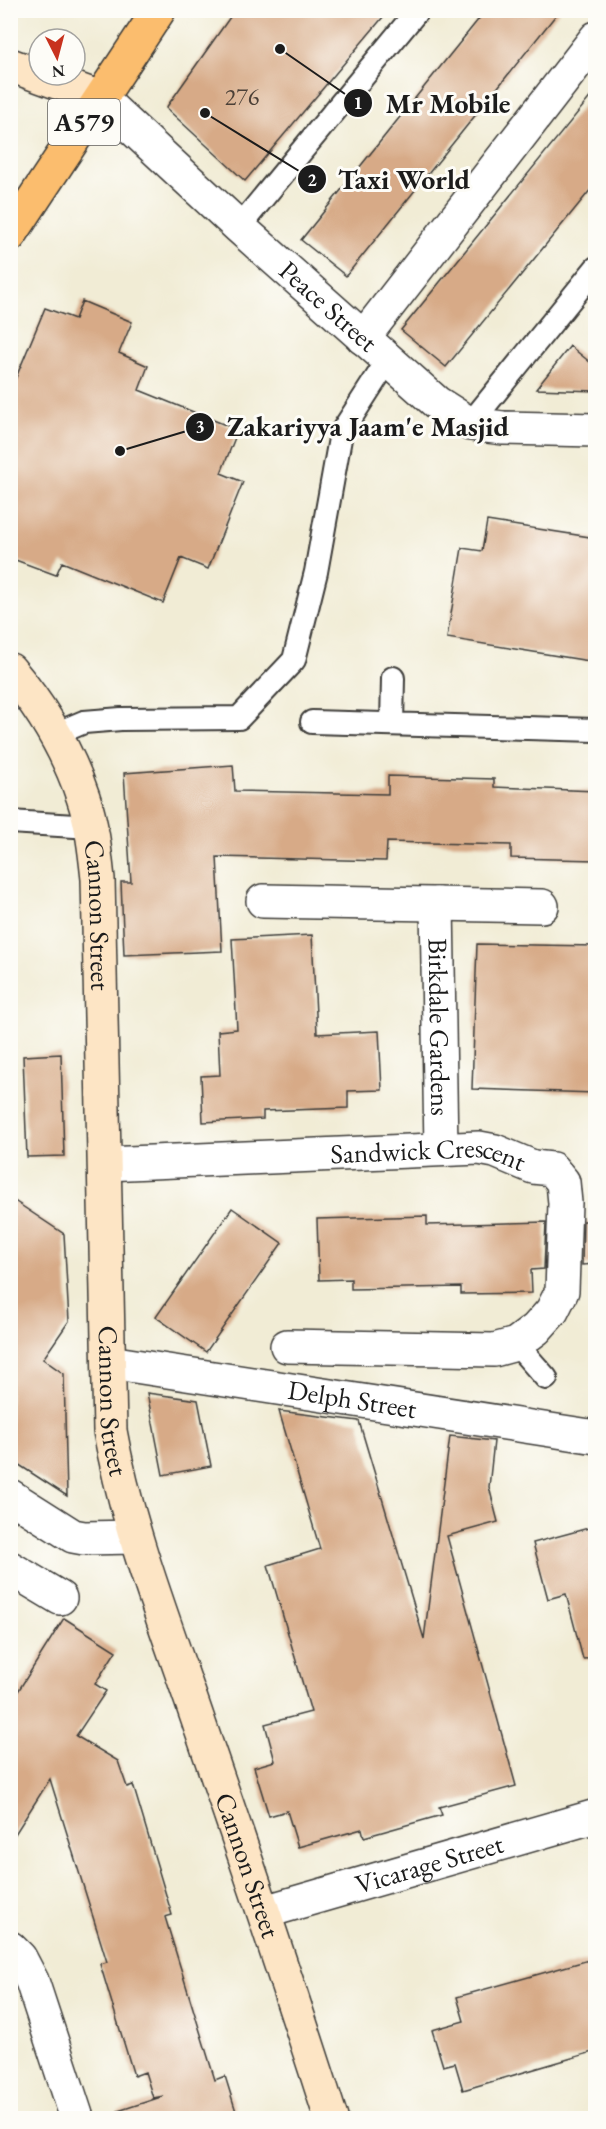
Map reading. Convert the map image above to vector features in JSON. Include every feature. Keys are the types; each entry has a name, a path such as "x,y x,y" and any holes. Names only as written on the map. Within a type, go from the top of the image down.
{"main road":[{"name":"A579","path":"10,235 159,10"}],"street":[{"path":"363,338 596,38"},
{"path":"10,65 100,98"},
{"name":"Peace Street","path":"100,98 239,227 437,403 470,424 503,428 596,430"},
{"name":"Cannon Street","path":"10,670 26,688 66,755 84,797 91,827 98,879 110,1431 117,1469 135,1537 264,1912 331,2118"},
{"name":"Birkdale Gardens","path":"263,901 542,906"},
{"name":"Birkdale Gardens","path":"437,904 441,1149"},
{"name":"Sandwick Crescent","path":"105,1164 479,1148 495,1150 533,1167 552,1169 563,1182 565,1203 562,1291 552,1311 536,1329 516,1344 494,1350 287,1346"},
{"name":"Delph Street","path":"109,1362 596,1437"},
{"path":"10,1496 73,1536 84,1538 135,1537"},
{"path":"15,1581 60,1598"},
{"name":"Vicarage Street","path":"264,1912 596,1816"},
{"path":"10,1948 20,1958 32,1980 77,2118"}],"lane":[{"path":"239,227 418,10"},
{"path":"470,424 596,268"},
{"path":"53,735 84,722 121,718 239,718 294,660 316,572 341,433 388,360"},
{"path":"392,724 393,678"},
{"path":"312,722 596,730"},
{"path":"10,822 91,827"},
{"path":"516,1344 546,1378"}],"building":[{"path":"235,10 389,10 245,181 166,108"},
{"path":"486,10 560,10 346,276 301,240"},
{"path":"596,90 596,183 446,367 401,330"},
{"path":"82,301 132,322 119,353 148,366 139,390 238,430 221,473 243,482 208,569 181,558 163,603 62,562 56,575 10,558 10,392 45,308 75,319"},
{"path":"570,346 596,367 596,391 536,389"},
{"path":"487,521 596,538 596,662 447,638 462,548 482,551"},
{"path":"233,765 235,791 388,794 388,776 494,779 494,787 596,791 596,860 511,858 511,845 387,842 386,861 217,857 222,951 124,955 121,882 131,882 124,773"},
{"path":"312,935 317,1034 379,1031 382,1090 348,1091 348,1108 263,1111 263,1119 203,1122 201,1076 220,1075 218,1031 237,1029 232,939"},
{"path":"477,944 596,946 596,1093 472,1089"},
{"path":"61,1054 64,1156 27,1157 23,1056"},
{"path":"10,1198 64,1234 69,1321 43,1359 64,1374 67,1496 10,1459"},
{"path":"232,1208 282,1243 206,1352 156,1317"},
{"path":"427,1216 427,1225 546,1222 544,1269 531,1270 532,1293 461,1294 461,1287 351,1289 351,1279 319,1280 317,1219"},
{"path":"583,1221 596,1221 596,1264 582,1265"},
{"path":"147,1393 198,1400 211,1466 163,1475"},
{"path":"279,1411 359,1421 424,1639 450,1436 494,1441 489,1487 498,1522 447,1536 516,1786 439,1807 442,1815 364,1837 362,1829 298,1847 287,1811 269,1816 254,1767 275,1761 265,1724 311,1712 268,1565 320,1549"},
{"path":"596,1526 596,1658 583,1659 566,1594 548,1599 533,1543"},
{"path":"64,1618 116,1651 95,1684 106,1691 76,1736 118,1761 127,1787 133,1785 172,1915 165,1917 215,2080 225,2076 238,2118 119,2118 118,2111 164,2096 153,2098 145,2072 134,2076 100,1964 107,1962 50,1779 10,1842 10,1704"},
{"path":"596,1958 596,2051 463,2090 455,2063 443,2066 432,2030 464,2021 457,1997"}],"place":[{"name":"Mr Mobile","path":"280,49"},
{"name":"Taxi World","path":"205,113"},
{"name":"Zakariyya Jaam'e Masjid","path":"120,451"}]}
